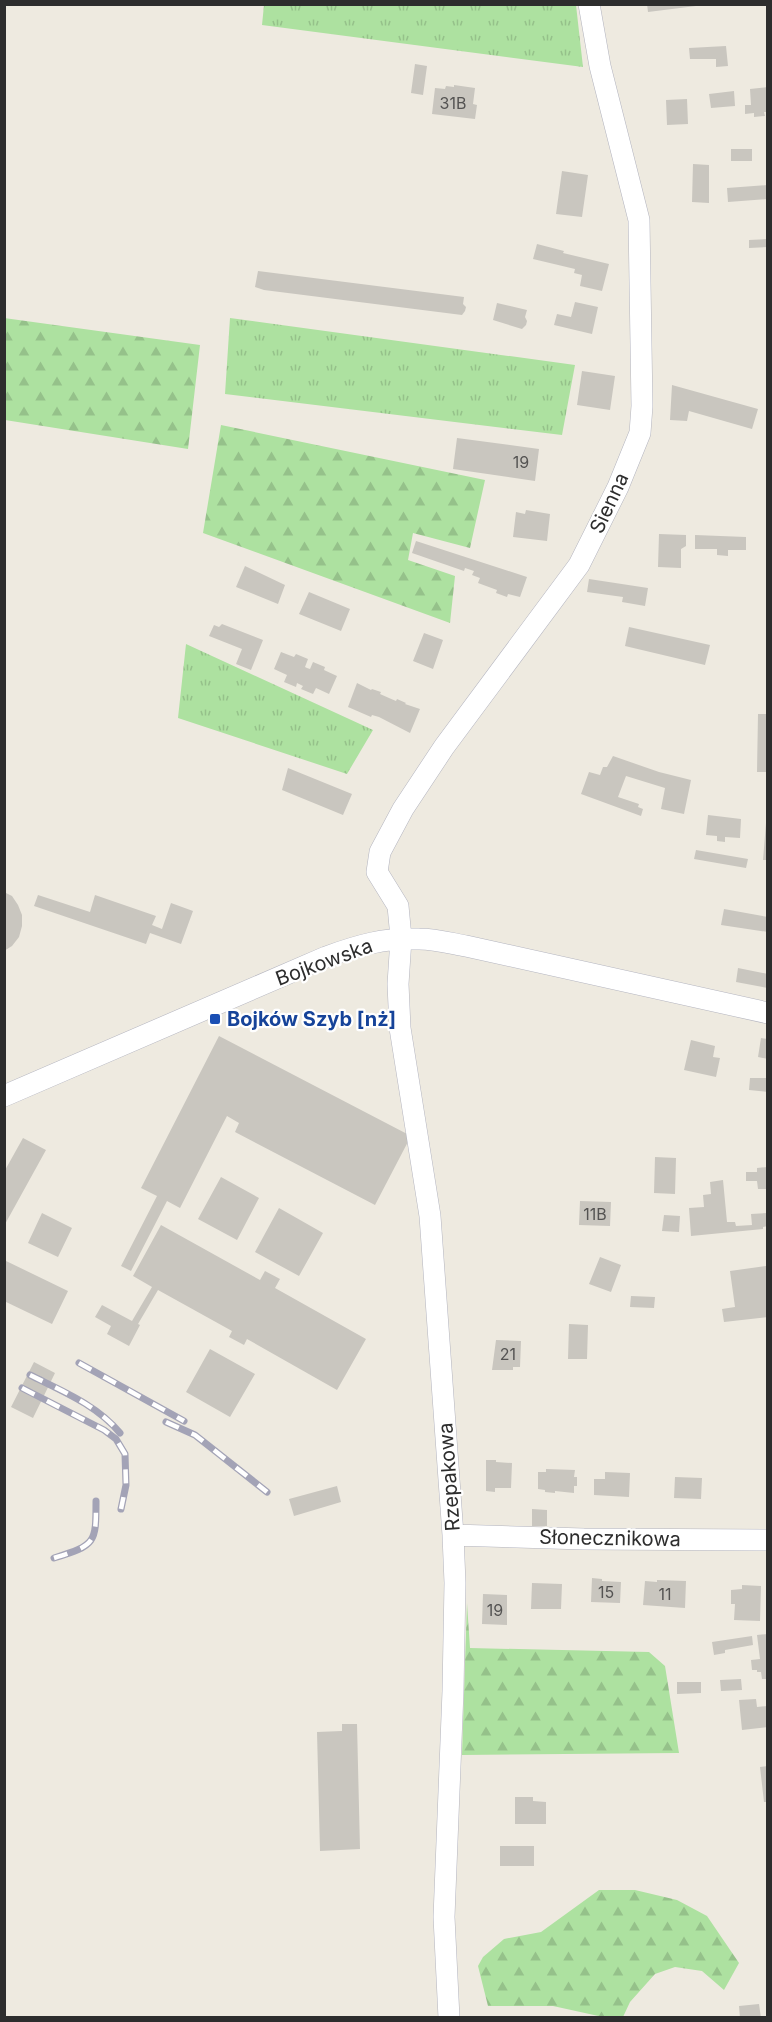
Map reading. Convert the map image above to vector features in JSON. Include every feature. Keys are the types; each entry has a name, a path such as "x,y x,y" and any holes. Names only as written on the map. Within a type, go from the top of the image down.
{"street":[{"name":"Sienna","path":"401,939 398,906 377,872 380,852 403,809 444,747 579,565 618,487 639,433 642,406 639,220 600,66 589,4"},
{"name":"Bojkowska","path":"4,1096 326,957 363,944 401,939 435,940 466,946 768,1013"},
{"name":"Rzepakowa","path":"401,939 398,984 400,1028 430,1216 453,1535 455,1583 453,1691 444,1917 449,2018"},
{"name":"Słonecznikowa","path":"453,1535 584,1539 768,1540"}],"green space":[{"path":"264,5 576,5 583,67 262,25"},
{"path":"4,318 200,345 188,449 5,420"},
{"path":"230,318 575,365 562,435 225,394"},
{"path":"221,425 485,480 470,548 413,533 408,560 455,576 450,623 203,533"},
{"path":"186,644 373,730 347,774 178,718"},
{"path":"467,1603 470,1648 649,1652 665,1666 679,1753 462,1755"},
{"path":"599,1890 635,1890 677,1900 707,1916 739,1963 724,1990 702,1971 675,1967 655,1974 630,2002 623,2017 603,2017 553,2006 488,2006 478,1966 483,1957 504,1939 541,1932"}],"building":[{"path":"647,4 695,4 696,6 648,12"},
{"path":"726,46 728,66 716,67 716,59 690,59 689,48"},
{"path":"415,64 427,66 423,95 411,93"},
{"path":"454,85 475,88 473,104 477,105 475,119 432,114 435,88 445,89 446,86 454,87"},
{"path":"768,87 768,112 764,112 765,116 754,117 754,113 745,114 745,105 751,105 750,89"},
{"path":"734,91 735,106 711,108 709,94"},
{"path":"687,99 688,124 667,125 666,100"},
{"path":"731,149 752,149 752,161 731,161"},
{"path":"693,164 709,165 709,203 692,202"},
{"path":"562,171 588,175 582,217 556,214"},
{"path":"768,185 768,199 728,202 727,188"},
{"path":"768,239 768,247 749,248 749,240"},
{"path":"537,244 609,264 602,291 580,286 582,275 574,273 575,269 533,259"},
{"path":"258,271 464,297 463,304 466,307 462,315 264,290 255,287"},
{"path":"575,302 598,307 592,334 554,325 557,314 571,317"},
{"path":"497,303 527,310 526,325 522,329 493,320"},
{"path":"582,371 615,376 610,410 577,405"},
{"path":"672,385 758,409 752,429 689,411 687,421 670,420"},
{"path":"457,438 539,449 535,481 453,469"},
{"path":"526,510 550,514 547,541 513,537 516,512 525,514"},
{"path":"659,534 686,535 686,546 681,549 681,568 658,567"},
{"path":"695,535 746,537 746,550 728,550 728,556 717,555 717,549 695,549"},
{"path":"416,541 527,577 520,597 508,594 507,597 496,593 497,590 478,583 480,578 472,575 474,571 465,568 464,571 412,553"},
{"path":"245,566 285,585 278,604 236,587"},
{"path":"589,579 648,588 645,606 622,602 623,597 587,592"},
{"path":"309,592 350,609 341,631 299,614"},
{"path":"222,624 263,640 251,670 236,664 242,649 209,636 214,625 219,627"},
{"path":"629,627 710,645 705,665 625,646"},
{"path":"424,633 443,640 433,669 413,661"},
{"path":"281,652 294,657 296,654 308,659 305,667 307,668 310,669 313,662 337,676 329,694 316,688 313,694 301,689 303,686 297,683 296,687 284,682 287,675 274,669"},
{"path":"357,683 420,709 410,733 379,717 372,715 371,717 348,707"},
{"path":"758,714 768,714 768,772 757,772"},
{"path":"613,756 691,780 684,814 661,809 665,788 626,776 618,797 639,804 638,807 643,809 641,816 581,794 589,772 600,775 603,767 607,767"},
{"path":"288,768 352,794 343,815 282,790"},
{"path":"708,815 741,819 740,838 725,837 725,842 717,841 717,836 706,835"},
{"path":"766,823 768,823 768,860 763,860"},
{"path":"696,850 748,859 746,868 694,859"},
{"path":"4,892 12,896 18,905 22,915 22,926 19,937 12,946 4,951"},
{"path":"38,895 90,912 95,895 156,916 152,925 162,929 171,903 193,911 181,944 150,933 146,944 34,906"},
{"path":"724,909 768,917 768,932 721,925"},
{"path":"738,968 768,974 768,988 736,982"},
{"path":"219,1036 411,1136 375,1205 235,1132 239,1123 227,1116 180,1208 167,1201 131,1271 121,1266 157,1196 141,1188"},
{"path":"761,1038 768,1039 768,1059 758,1057"},
{"path":"691,1040 715,1046 713,1057 720,1058 716,1077 684,1070"},
{"path":"750,1078 768,1078 768,1092 749,1090"},
{"path":"23,1138 46,1150 4,1226 4,1172"},
{"path":"655,1157 676,1158 675,1194 654,1193"},
{"path":"768,1167 768,1189 758,1189 757,1181 746,1181 746,1172 757,1172 757,1168"},
{"path":"221,1177 259,1198 237,1240 198,1219"},
{"path":"723,1180 727,1222 735,1222 736,1226 752,1225 751,1214 768,1213 768,1226 763,1229 691,1236 689,1208 704,1207 703,1195 711,1194 710,1182"},
{"path":"580,1201 611,1202 610,1226 579,1225"},
{"path":"279,1208 323,1233 299,1276 255,1252"},
{"path":"42,1213 72,1228 58,1257 28,1243"},
{"path":"664,1215 680,1216 679,1232 662,1231"},
{"path":"161,1225 260,1280 265,1271 280,1279 275,1288 366,1339 337,1390 247,1339 244,1345 229,1337 232,1331 158,1290 138,1324 140,1325 129,1346 107,1334 111,1326 95,1317 102,1305 132,1321 152,1287 133,1276"},
{"path":"600,1257 621,1265 611,1292 589,1284"},
{"path":"4,1260 68,1291 52,1324 4,1301"},
{"path":"766,1266 768,1317 724,1322 722,1309 735,1307 730,1271"},
{"path":"631,1296 655,1297 654,1308 630,1307"},
{"path":"569,1324 588,1325 587,1359 568,1359"},
{"path":"496,1340 521,1341 520,1367 513,1367 513,1370 492,1370"},
{"path":"210,1349 255,1374 230,1417 186,1392"},
{"path":"34,1362 55,1373 33,1418 11,1407"},
{"path":"486,1460 512,1463 511,1488 495,1488 495,1492 486,1491"},
{"path":"546,1469 575,1470 574,1477 577,1477 577,1486 574,1486 574,1493 545,1492 545,1490 538,1489 538,1472 546,1472"},
{"path":"605,1472 630,1473 629,1497 594,1495 594,1479 605,1479"},
{"path":"675,1477 702,1478 701,1499 674,1498"},
{"path":"337,1486 341,1502 294,1516 289,1499"},
{"path":"532,1509 547,1510 547,1526 532,1526"},
{"path":"592,1578 621,1582 620,1603 591,1602"},
{"path":"657,1580 686,1581 685,1608 643,1605 645,1581 657,1582"},
{"path":"532,1583 562,1584 561,1609 531,1609"},
{"path":"742,1585 761,1586 760,1621 734,1620 735,1604 731,1604 731,1590 742,1589"},
{"path":"483,1594 507,1595 507,1625 482,1624"},
{"path":"768,1634 768,1679 762,1679 761,1672 752,1670 751,1660 760,1659 757,1635"},
{"path":"752,1636 753,1645 725,1650 725,1653 714,1655 712,1642"},
{"path":"741,1679 742,1690 721,1691 720,1680"},
{"path":"677,1682 701,1682 701,1693 677,1694"},
{"path":"756,1699 757,1707 768,1706 768,1727 742,1730 739,1700"},
{"path":"342,1724 357,1724 360,1849 320,1851 317,1732 342,1731"},
{"path":"768,1766 768,1802 764,1802 760,1767"},
{"path":"515,1797 533,1797 533,1801 546,1802 546,1824 515,1824"},
{"path":"500,1846 534,1846 534,1866 500,1866"},
{"path":"759,2004 761,2018 740,2018 739,2006"}],"railway":[{"path":"79,1363 184,1421"},
{"path":"30,1375 101,1414 120,1433"},
{"path":"22,1388 104,1430 116,1439 125,1454 126,1485 121,1509"},
{"path":"166,1422 195,1435 267,1492"},
{"path":"54,1558 78,1550 91,1540 94,1534 96,1501"}],"place":[{"name":"Bojków Szyb [nż]","path":"215,1019"}]}
